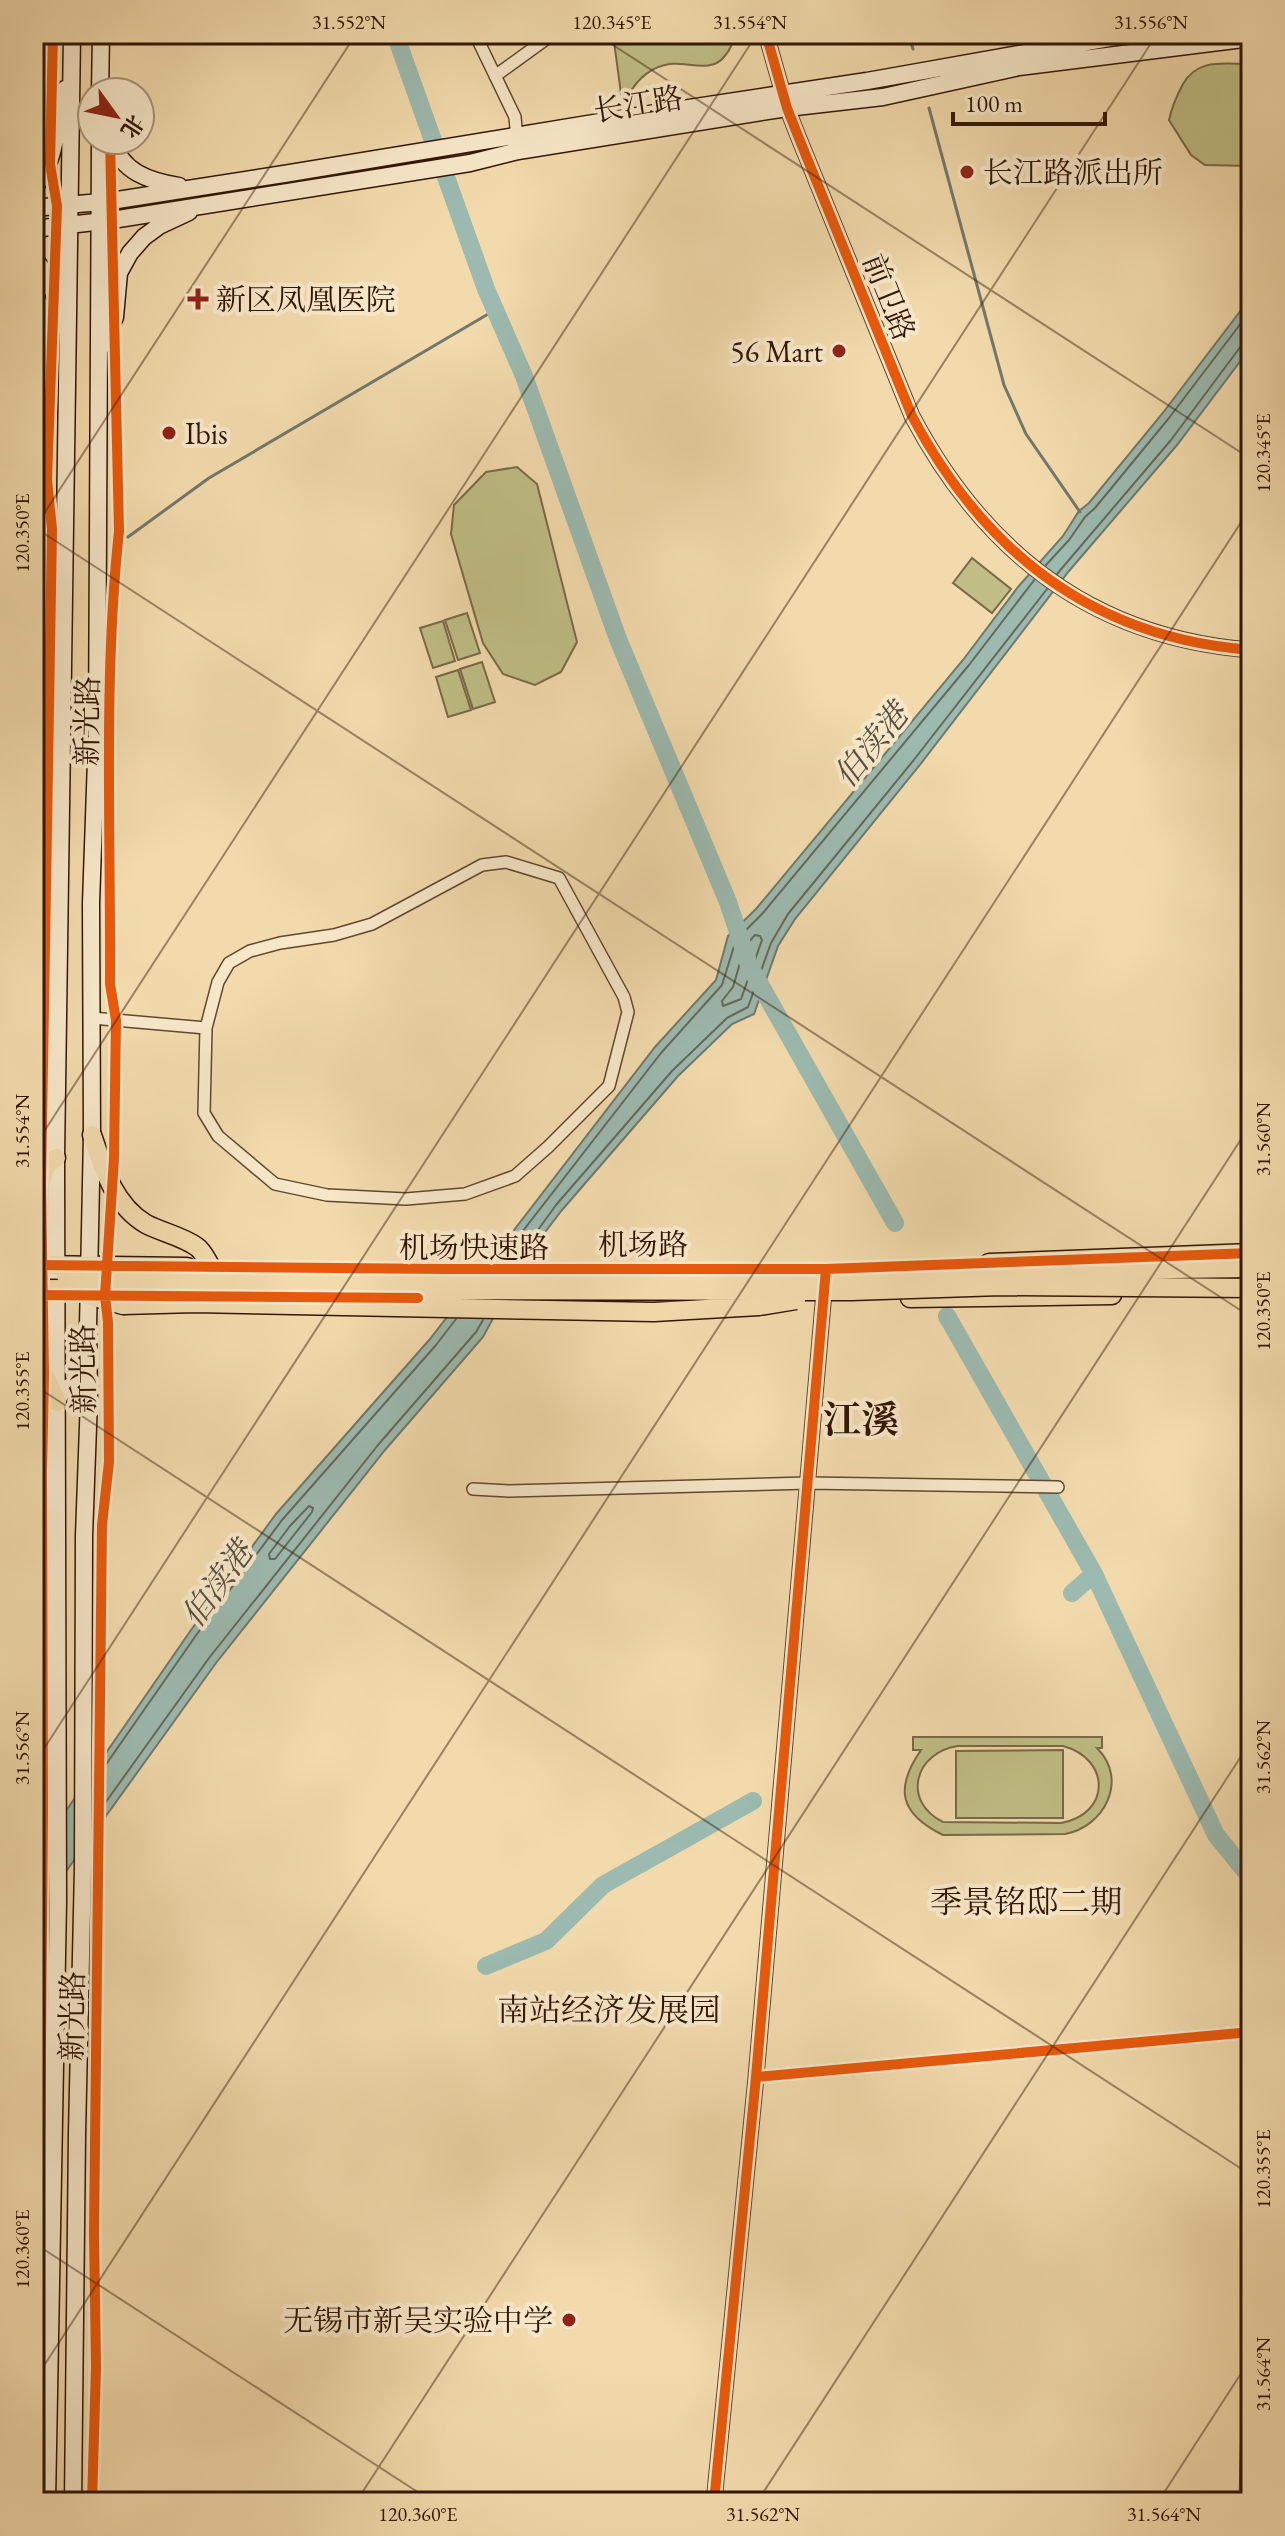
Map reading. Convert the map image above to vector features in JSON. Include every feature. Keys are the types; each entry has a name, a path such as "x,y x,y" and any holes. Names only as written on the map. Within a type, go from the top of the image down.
{"main road":[{"name":"新光路","path":"47,2502 41,2434 58,1901 56,1158 72,34"},
{"path":"100,76 101,34"},
{"name":"长江路","path":"34,208 100,202 464,143 518,143 785,101 867,81 1100,36 1132,34"},
{"name":"长江路","path":"785,101 883,97 1019,67 1251,38"},
{"path":"34,188 50,164 58,113 71,69"},
{"name":"长江路","path":"34,229 100,222 470,163 518,143"},
{"name":"新光路","path":"73,2502 85,1751 84,1536 92,1135 91,903 97,718 100,156"},
{"path":"118,156 145,178 177,186 197,187"},
{"path":"98,352 115,317 119,273 130,253 159,226 202,205"},
{"path":"34,259 45,271 54,290 68,339"},
{"path":"92,1135 103,1169 129,1210 145,1223 198,1247 211,1267"},
{"path":"34,1201 47,1165 56,1158"},
{"name":"机场路","path":"34,1265 826,1269 1251,1253"},
{"name":"机场快速路","path":"34,1276 860,1273 1251,1268"},
{"name":"机场快速路","path":"34,1289 851,1291 1001,1286 1251,1291"},
{"path":"88,1295 123,1305 195,1303 654,1312 759,1306 851,1291"},
{"path":"34,1295 748,1303 824,1298 1251,1291"},
{"path":"34,1354 57,1402"},
{"path":"57,1402 62,1391 71,1386 82,1390 89,1399"}],"street":[{"path":"475,34 515,117 518,143"},
{"path":"495,76 553,34"},
{"name":"前卫路","path":"766,34 785,101 912,416 956,489 1014,553 1045,578 1083,602 1162,635 1251,650"},
{"path":"1100,36 1103,56"},
{"path":"34,718 97,718"},
{"path":"506,862 559,878 624,997 628,1012 609,1086 515,1176 465,1194 406,1199 327,1195 275,1184 218,1136 204,1113 206,1028 218,982 229,963 250,951 334,935 372,924 482,865 506,862"},
{"path":"92,1018 206,1028"},
{"path":"714,2502 756,2077 826,1269"},
{"path":"473,1489 509,1491 808,1483 1058,1487"},
{"path":"756,2077 1251,2032"},
{"path":"1247,2502 1251,2325"}],"shaded area":[{"path":"613,34 733,34 733,37 730,49 719,62 706,66 664,65 637,82 630,93 621,94"},
{"path":"1251,64 1251,166 1205,165 1191,155 1169,120 1176,97 1189,76 1204,66"},
{"path":"517,467 537,484 577,642 561,672 535,685 503,674 483,643 451,534 454,505 486,472"},
{"path":"972,558 1011,589 992,613 953,583"},
{"path":"467,613 480,653 458,660 445,620"},
{"path":"443,621 455,661 433,668 420,628"},
{"path":"482,662 495,702 473,709 460,669"},
{"path":"458,670 471,710 448,717 436,677"},
{"path":"913,1737 1102,1737 1102,1748 1097,1748 1111,1774 1111,1787 1101,1812 1079,1830 1065,1834 943,1835 918,1818 906,1799 907,1777 921,1750 913,1750","holes":["958,1746 1063,1746 1090,1762 1097,1774 1099,1786 1096,1798 1089,1809 1077,1818 1061,1823 943,1822 930,1813 922,1802 918,1790 923,1767 943,1750"]},
{"path":"1063,1750 1063,1818 956,1818 956,1751"}],"water":[{"path":"1251,297 1251,347 1177,445 1069,571 919,766 795,919 778,946 754,1014 732,1024 678,1076 562,1210 526,1257 483,1337 385,1450 216,1663 34,1916 34,1857 191,1630 276,1514 430,1339 655,1047 716,980 728,936 756,909 963,660 1018,587 1063,536 1079,511 1162,414"}],"waterway":[{"path":"395,34 486,289 524,376 618,639 728,902 749,965 895,1223"},
{"path":"908,34 913,49"},
{"path":"929,108 1004,385 1026,434 1080,512"},
{"path":"128,537 209,478 495,310"},
{"path":"34,592 43,589"},
{"path":"947,1316 1094,1574 1216,1835 1251,1878"},
{"path":"1072,1593 1094,1574"},
{"path":"486,1966 546,1941 603,1885 753,1801"}],"cycle path":[{"path":"37,2502 43,1811 41,1184 52,529 47,480 57,206 50,164 53,34"},
{"path":"766,34 787,108 912,416 941,465 973,508 1009,547 1049,580 1093,607 1142,628 1194,642 1251,650"},
{"path":"92,2502 96,2367 94,2233 102,1525 109,1462 105,1296 114,1158 116,1020 110,984 109,757 111,644 119,531 110,156"},
{"path":"34,1265 826,1269 1251,1253"},
{"path":"714,2502 756,2077 826,1269"},
{"path":"34,1295 418,1298"},
{"path":"756,2077 1251,2032"},
{"path":"1247,2502 1251,2325"}],"place":[{"name":"长江路派出所","path":"967,172"},
{"name":"新区凤凰医院","path":"198,299"},
{"name":"56 Mart","path":"839,351"},
{"name":"Ibis","path":"169,433"},
{"name":"无锡市新吴实验中学","path":"569,2320"}],"district":[{"name":"江溪","path":"861,1419"},
{"name":"季景铭邸二期","path":"1026,1902"},
{"name":"南站经济发展园","path":"609,2010"}],"water label":[{"name":"伯渎港","path":"871,745"},
{"name":"伯渎港","path":"217,1584"}]}
